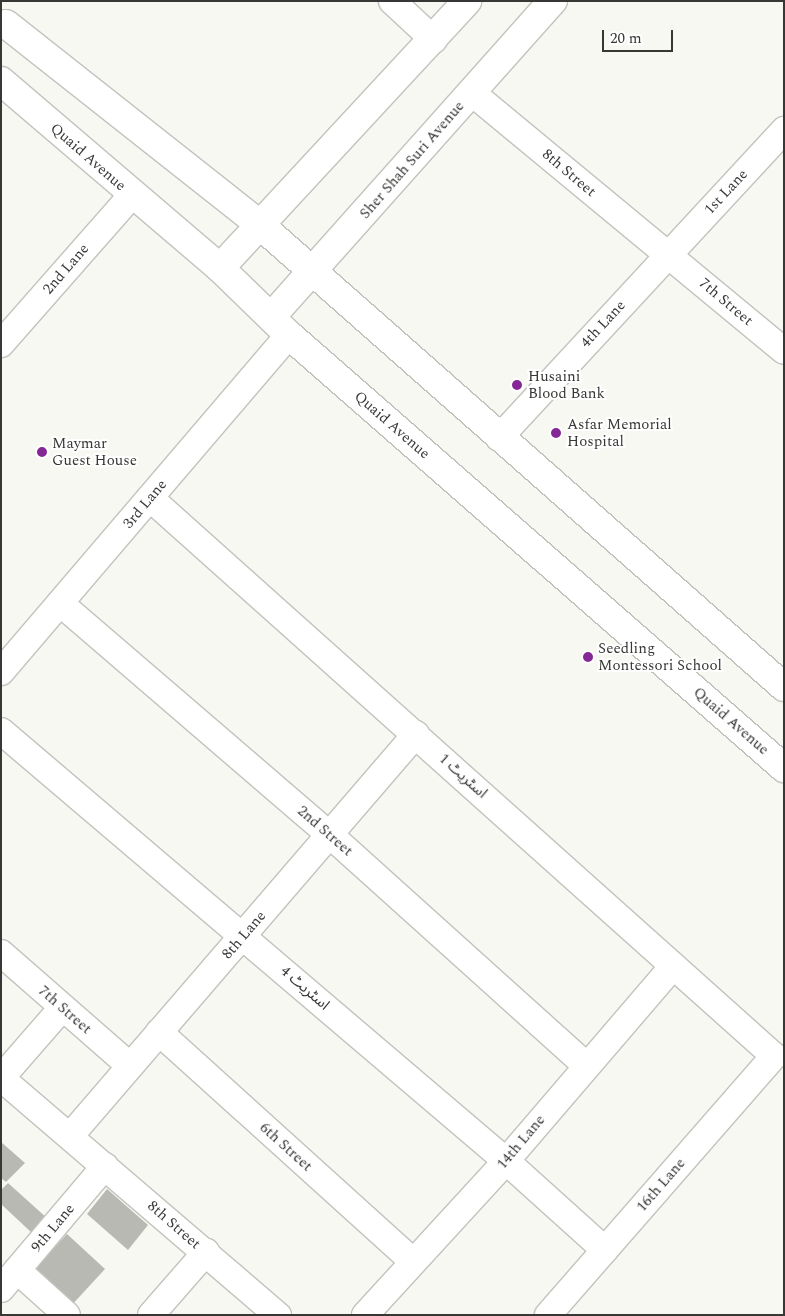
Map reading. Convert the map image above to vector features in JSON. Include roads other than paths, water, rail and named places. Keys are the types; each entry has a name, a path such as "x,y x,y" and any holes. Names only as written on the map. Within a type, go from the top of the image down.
{"main road":[{"path":"220,268 258,224 434,40 467,1"},
{"name":"Sher Shah Suri Avenue","path":"280,326 312,274 553,1"},
{"path":"3,25 258,224 312,274 784,687"},
{"name":"Quaid Avenue","path":"1,81 132,195 220,268 280,326 784,768"}],"street":[{"path":"392,1 434,40"},
{"name":"8th Street","path":"471,92 667,254"},
{"name":"1st Lane","path":"667,254 784,130"},
{"name":"2nd Lane","path":"1,344 132,195"},
{"name":"7th Street","path":"667,254 784,351"},
{"name":"4th Lane","path":"499,438 667,254"},
{"name":"3rd Lane","path":"1,672 150,498 280,326"},
{"name":"اسٹریٹ 1","path":"150,498 774,1056"},
{"name":"2nd Street","path":"60,603 329,834 586,1065"},
{"name":"اسٹریٹ 4","path":"1,731 244,935 506,1161 605,1250"},
{"name":"8th Lane","path":"71,1135 416,734"},
{"name":"7th Street","path":"1,953 130,1066"},
{"name":"14th Lane","path":"365,1315 412,1261 506,1161 586,1065 674,966"},
{"path":"1,1078 62,1008"},
{"name":"6th Street","path":"159,1032 412,1261"},
{"name":"16th Lane","path":"548,1315 774,1056"},
{"name":"8th Street","path":"1,1078 71,1135 278,1315"},
{"name":"9th Lane","path":"9,1280 105,1166"},
{"path":"151,1315 206,1252"},
{"path":"9,1280 67,1315"}],"place":[{"name":"Husaini Blood Bank","path":"517,385"},
{"name":"Asfar Memorial Hospital","path":"556,433"},
{"name":"Maymar Guest House","path":"42,452"},
{"name":"Seedling Montessori School","path":"588,657"}]}
